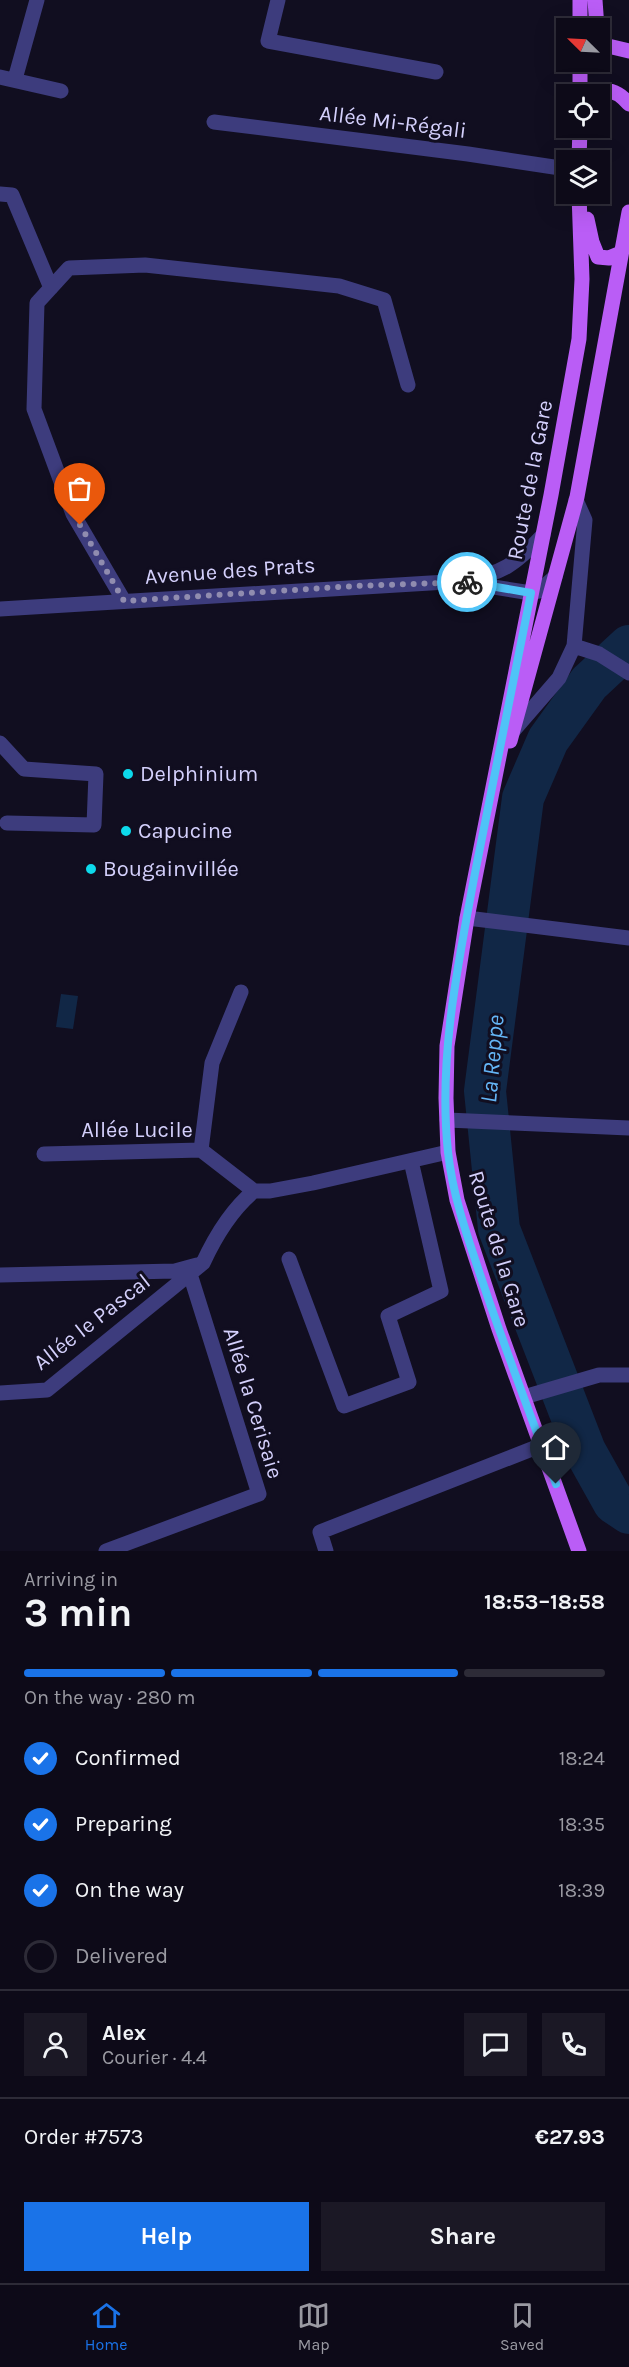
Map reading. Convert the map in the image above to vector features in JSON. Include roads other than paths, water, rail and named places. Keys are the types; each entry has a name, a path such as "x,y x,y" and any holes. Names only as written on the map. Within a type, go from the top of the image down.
{"main road":[{"path":"580,0 580,18"},
{"path":"595,0 596,18"},
{"path":"610,46 629,51"},
{"path":"610,90 621,94 629,104"},
{"name":"Route de la Gare","path":"579,204 582,279 579,339 543,535 481,842 447,1046 448,1152 457,1200 472,1252 579,1551"},
{"path":"581,204 598,257 609,258 621,253"},
{"name":"Route de la Gare","path":"481,842 576,500 629,212"}],"street":[{"path":"37,0 7,78 61,91"},
{"path":"278,0 268,41 435,72"},
{"name":"Allée Mi-Régali","path":"214,122 468,154 556,168"},
{"path":"0,194 12,195 51,288"},
{"path":"124,601 73,514 34,409 37,303 69,268 145,266 339,286 384,300 408,384"},
{"path":"513,731 559,678 574,646 585,520 576,500"},
{"name":"Avenue des Prats","path":"0,609 463,581 490,575 511,566 543,535"},
{"path":"531,593 539,591 555,577"},
{"name":"Avenue des Prats","path":"463,581 531,593"},
{"path":"574,646 600,654 629,673"},
{"path":"0,743 24,769 96,774 94,825 7,823"},
{"path":"467,918 629,938"},
{"path":"201,1150 212,1063 241,992"},
{"path":"447,1120 629,1128"},
{"name":"Allée Lucile","path":"44,1154 201,1150 254,1191"},
{"path":"0,1275 175,1271 203,1263 212,1243 240,1203 254,1191 270,1191 312,1183 448,1152"},
{"path":"289,1259 344,1406 409,1382 388,1316 441,1291 411,1161"},
{"name":"Allée le Pascal","path":"0,1393 47,1390 203,1263"},
{"name":"Allée la Cerisaie","path":"106,1551 259,1494 190,1274"},
{"path":"524,1397 599,1375 629,1375"},
{"path":"326,1551 320,1532 542,1445"}],"water":[{"path":"61,994 78,996 73,1029 56,1027"}],"waterway":[{"name":"La Reppe","path":"629,646 589,683 548,740 523,798 485,1091 499,1229 585,1451 614,1503 629,1513"}],"place":[{"name":"Delphinium","path":"128,774"},
{"name":"Capucine","path":"126,831"},
{"name":"Bougainvillée","path":"91,869"}]}
